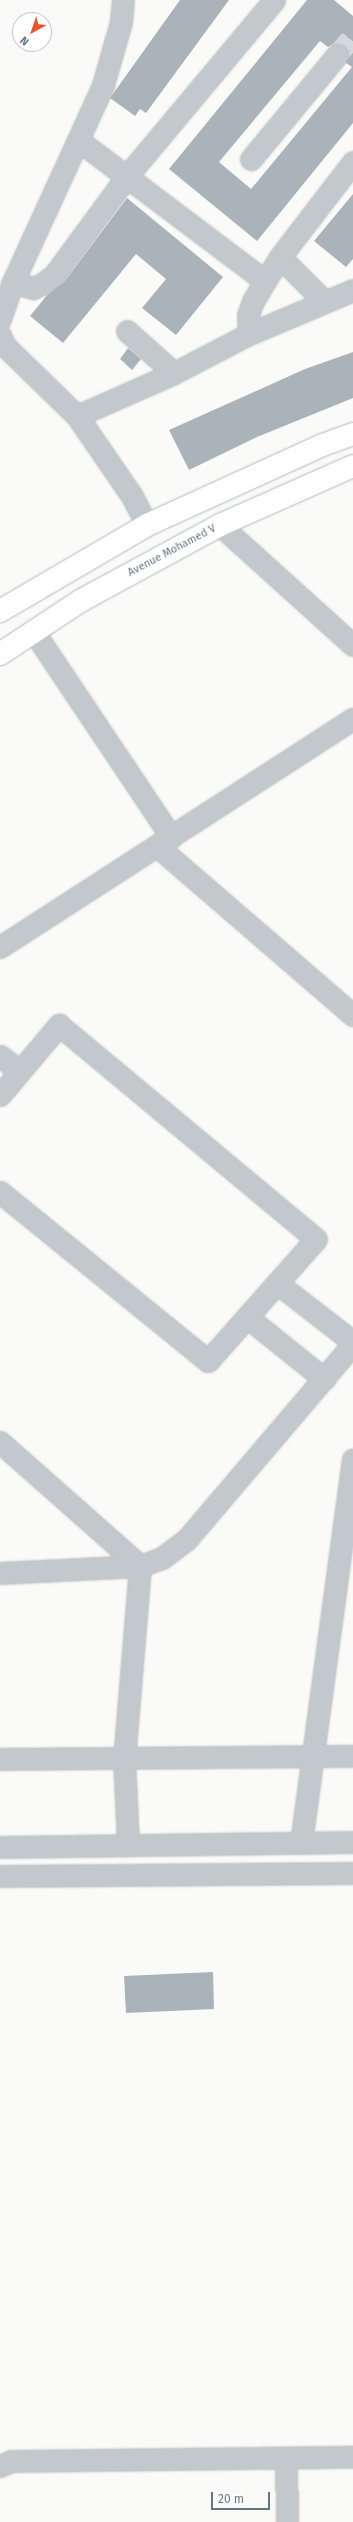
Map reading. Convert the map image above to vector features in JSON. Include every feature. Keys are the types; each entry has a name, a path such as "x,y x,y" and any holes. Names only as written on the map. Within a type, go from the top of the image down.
{"street":[{"path":"0,319 13,282 103,85 121,22 123,0"},
{"path":"13,282 33,288 44,283 55,274 127,176 274,0"},
{"path":"251,159 337,55"},
{"path":"78,140 265,281"},
{"path":"248,334 248,315 253,301 265,281 280,257 353,162"},
{"path":"280,257 324,301"},
{"path":"77,416 174,373 248,334 353,290"},
{"path":"127,331 174,373"},
{"path":"0,335 5,346 77,416 132,496 147,525"},
{"path":"0,611 147,525 320,446 353,434"},
{"name":"Avenue Mohamed V","path":"0,654 82,600 220,526 353,466"},
{"path":"220,526 353,645"},
{"path":"34,632 164,841 353,1015"},
{"path":"0,947 353,719"},
{"path":"0,1095 59,1025 316,1239 208,1361 0,1192"},
{"path":"0,1056 20,1071"},
{"path":"0,1573 140,1566 162,1558 187,1539 353,1343 277,1283"},
{"path":"247,1317 324,1379"},
{"path":"0,1442 140,1566"},
{"path":"301,1843 353,1460"},
{"path":"128,1844 124,1759 140,1566"},
{"path":"0,1759 124,1759 313,1755 353,1756"},
{"path":"0,1847 353,1842"},
{"path":"0,1876 353,1873"},
{"path":"0,2466 11,2461 353,2457"},
{"path":"286,2458 287,2522"}],"building":[{"path":"180,0 229,0 146,113 140,109 135,116 110,98"},
{"path":"307,0 334,0 353,16 353,123 257,241 169,169","holes":["320,41 328,47 333,44 344,46 348,51 346,63 352,67 251,189 219,162"]},
{"path":"353,194 353,259 346,267 314,241"},
{"path":"127,198 223,277 176,335 142,308 166,279 136,254 63,343 30,316 48,294 65,281"},
{"path":"128,348 141,359 132,370 120,359"},
{"path":"353,352 353,398 257,437 189,470 169,430 305,369"},
{"path":"213,1972 214,2009 126,2013 124,1976"}],"tunnel":[{"path":"337,55 353,36"}]}
